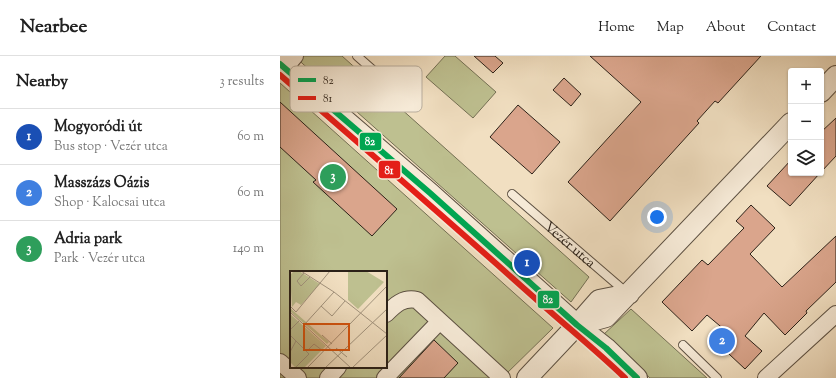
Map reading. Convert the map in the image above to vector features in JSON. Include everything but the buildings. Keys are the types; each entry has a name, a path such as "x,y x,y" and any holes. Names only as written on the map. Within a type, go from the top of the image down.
{"street":[{"path":"824,89 836,76"},
{"path":"341,112 577,325 606,348 637,378"},
{"path":"527,378 577,325 606,317 788,126"},
{"path":"387,313 402,301 411,299 417,300 502,378"},
{"path":"766,378 836,314"},
{"path":"384,378 440,321"},
{"path":"280,362 298,378"},
{"path":"328,378 337,368"}],"lane":[{"path":"357,56 368,66"},
{"name":"Vezér utca","path":"512,194 629,294"},
{"path":"683,345 717,378"}],"green space":[{"path":"294,56 342,56 353,66 305,66"},
{"path":"445,56 455,56 496,92 473,118 426,77"},
{"path":"280,83 290,92 290,112 312,112 553,328 502,378 280,378"},
{"path":"357,112 405,112 589,277 571,302"},
{"path":"631,309 707,378 650,378 603,335"}],"transit line":[{"name":"82","path":"280,64 290,73"},
{"name":"81","path":"280,75 290,84"},
{"name":"81","path":"323,112 625,378"},
{"name":"82","path":"336,112 430,193 577,325 606,348 637,378"}],"place":[{"name":"Adria park","path":"333,177"},
{"name":"Mogyoródi út","path":"527,263"},
{"name":"Masszázs Oázis","path":"722,341"}]}
